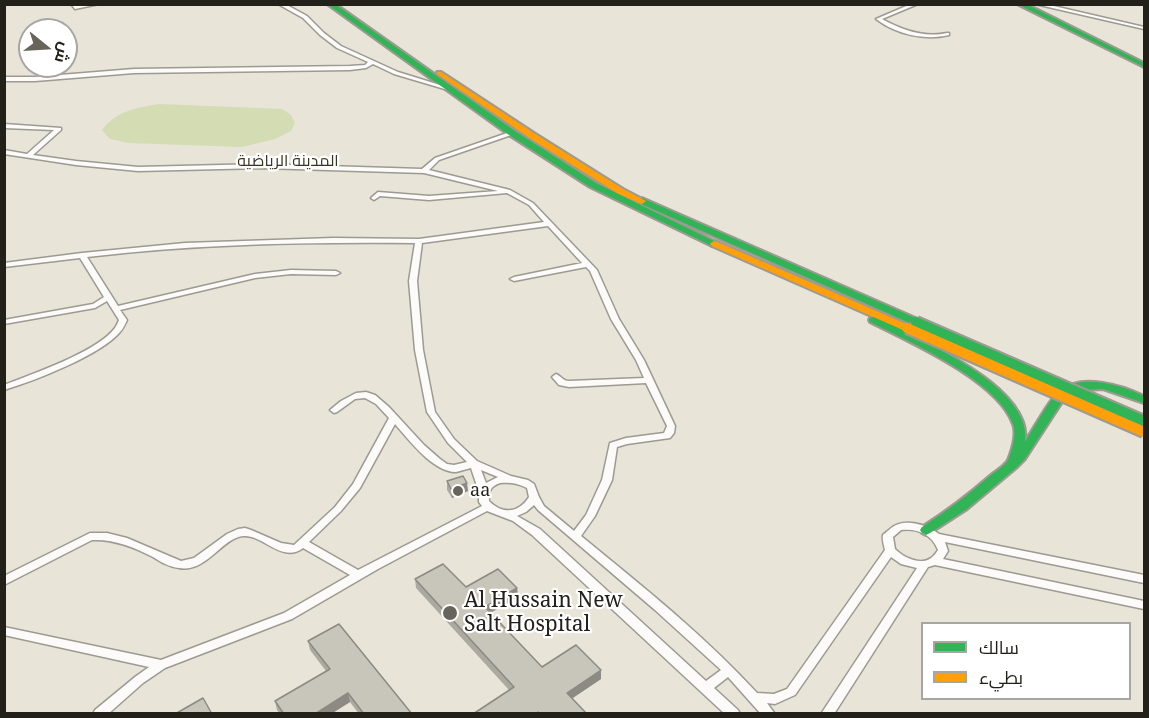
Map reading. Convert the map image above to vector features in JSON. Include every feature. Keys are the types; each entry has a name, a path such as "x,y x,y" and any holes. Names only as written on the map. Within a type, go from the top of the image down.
{"main road":[{"path":"330,4 512,133 585,181 626,203 817,288 1144,421"},
{"path":"341,4 534,137 620,190 1144,432"},
{"path":"1020,4 1144,65"},
{"path":"817,288 981,381 1002,396 1016,413 1021,432 1012,465"},
{"path":"926,530 956,512 1012,465 1029,446 1062,394 1069,389 1087,384 1097,385 1117,389 1144,400"}],"street":[{"path":"74,4 75,8 97,4"},
{"path":"280,4 305,17 332,43 413,79 450,89"},
{"path":"916,4 878,19 924,37 937,38 947,34"},
{"path":"1037,4 1144,28"},
{"path":"4,79 35,80 134,71 350,68 366,66 372,62"},
{"path":"4,126 59,129 28,156"},
{"path":"424,171 437,159 512,133"},
{"path":"4,153 87,165 138,169 285,166 424,171 508,191 531,204 588,264 600,282 615,319 669,420 670,433 662,438 626,441 613,445 603,490 590,516 576,536"},
{"path":"374,198 378,194 429,198 508,191"},
{"path":"4,265 136,249 239,243 418,241 548,224"},
{"path":"418,241 414,292 419,350 431,412 451,441 474,463 531,486 534,497 541,508 576,536 728,671 769,714"},
{"path":"4,388 99,345 122,325 123,320 118,309 82,255"},
{"path":"514,279 588,264"},
{"path":"118,309 255,276 291,272 336,273"},
{"path":"4,322 95,306 110,297"},
{"path":"556,377 562,383 569,384 649,380"},
{"path":"334,410 349,397 364,394 380,401 408,434 443,466 457,469 474,463"},
{"path":"4,581 90,537 99,536 125,541 181,565 191,564 241,532 251,533 289,549 297,548 338,509 357,486 394,417"},
{"path":"474,463 488,507 536,532 734,714"},
{"path":"484,492 494,482 510,478"},
{"path":"505,514 525,509 534,497"},
{"path":"99,714 138,680 161,665 184,654 267,626 488,507"},
{"path":"756,698 775,699 791,692 890,550 888,536 892,531 907,526 926,530 937,537 1144,579"},
{"path":"827,714 929,563 943,550 937,537"},
{"path":"302,543 358,575"},
{"path":"890,550 908,562 929,563 1144,605"},
{"path":"4,631 161,665"},
{"path":"705,688 728,671"}],"green space":[{"path":"159,104 282,109 291,115 295,123 291,131 275,139 242,147 129,143 110,139 102,130 120,114"}],"building":[{"path":"463,476 467,483 451,489 447,481"},
{"path":"443,564 466,587 498,569 517,588 485,607 542,667 576,645 601,670 567,693 587,714 539,714 538,712 536,714 473,714 514,687 415,579"},
{"path":"339,624 412,714 364,714 348,693 315,714 284,714 275,701 330,669 308,641"},
{"path":"203,698 212,714 175,714"}],"traffic: fast":[{"path":"330,4 512,133 593,185 715,244"},
{"path":"1020,4 1144,65"},
{"path":"642,201 916,322"},
{"path":"874,320 956,363 996,392 1010,408 1019,424 1019,440 1012,465"},
{"path":"916,322 1144,421"},
{"path":"926,530 963,506 1021,456 1062,394 1072,389 1093,385 1114,388 1144,400"}],"traffic: slow":[{"path":"439,73 534,137 620,191 642,201"},
{"path":"715,244 907,328"},
{"path":"907,328 1144,432"}],"place":[{"name":"aa","path":"458,491"},
{"name":"Al Hussain New Salt Hospital","path":"450,613"}],"district":[{"name":"المدينة الرياضية","path":"288,161"}]}
